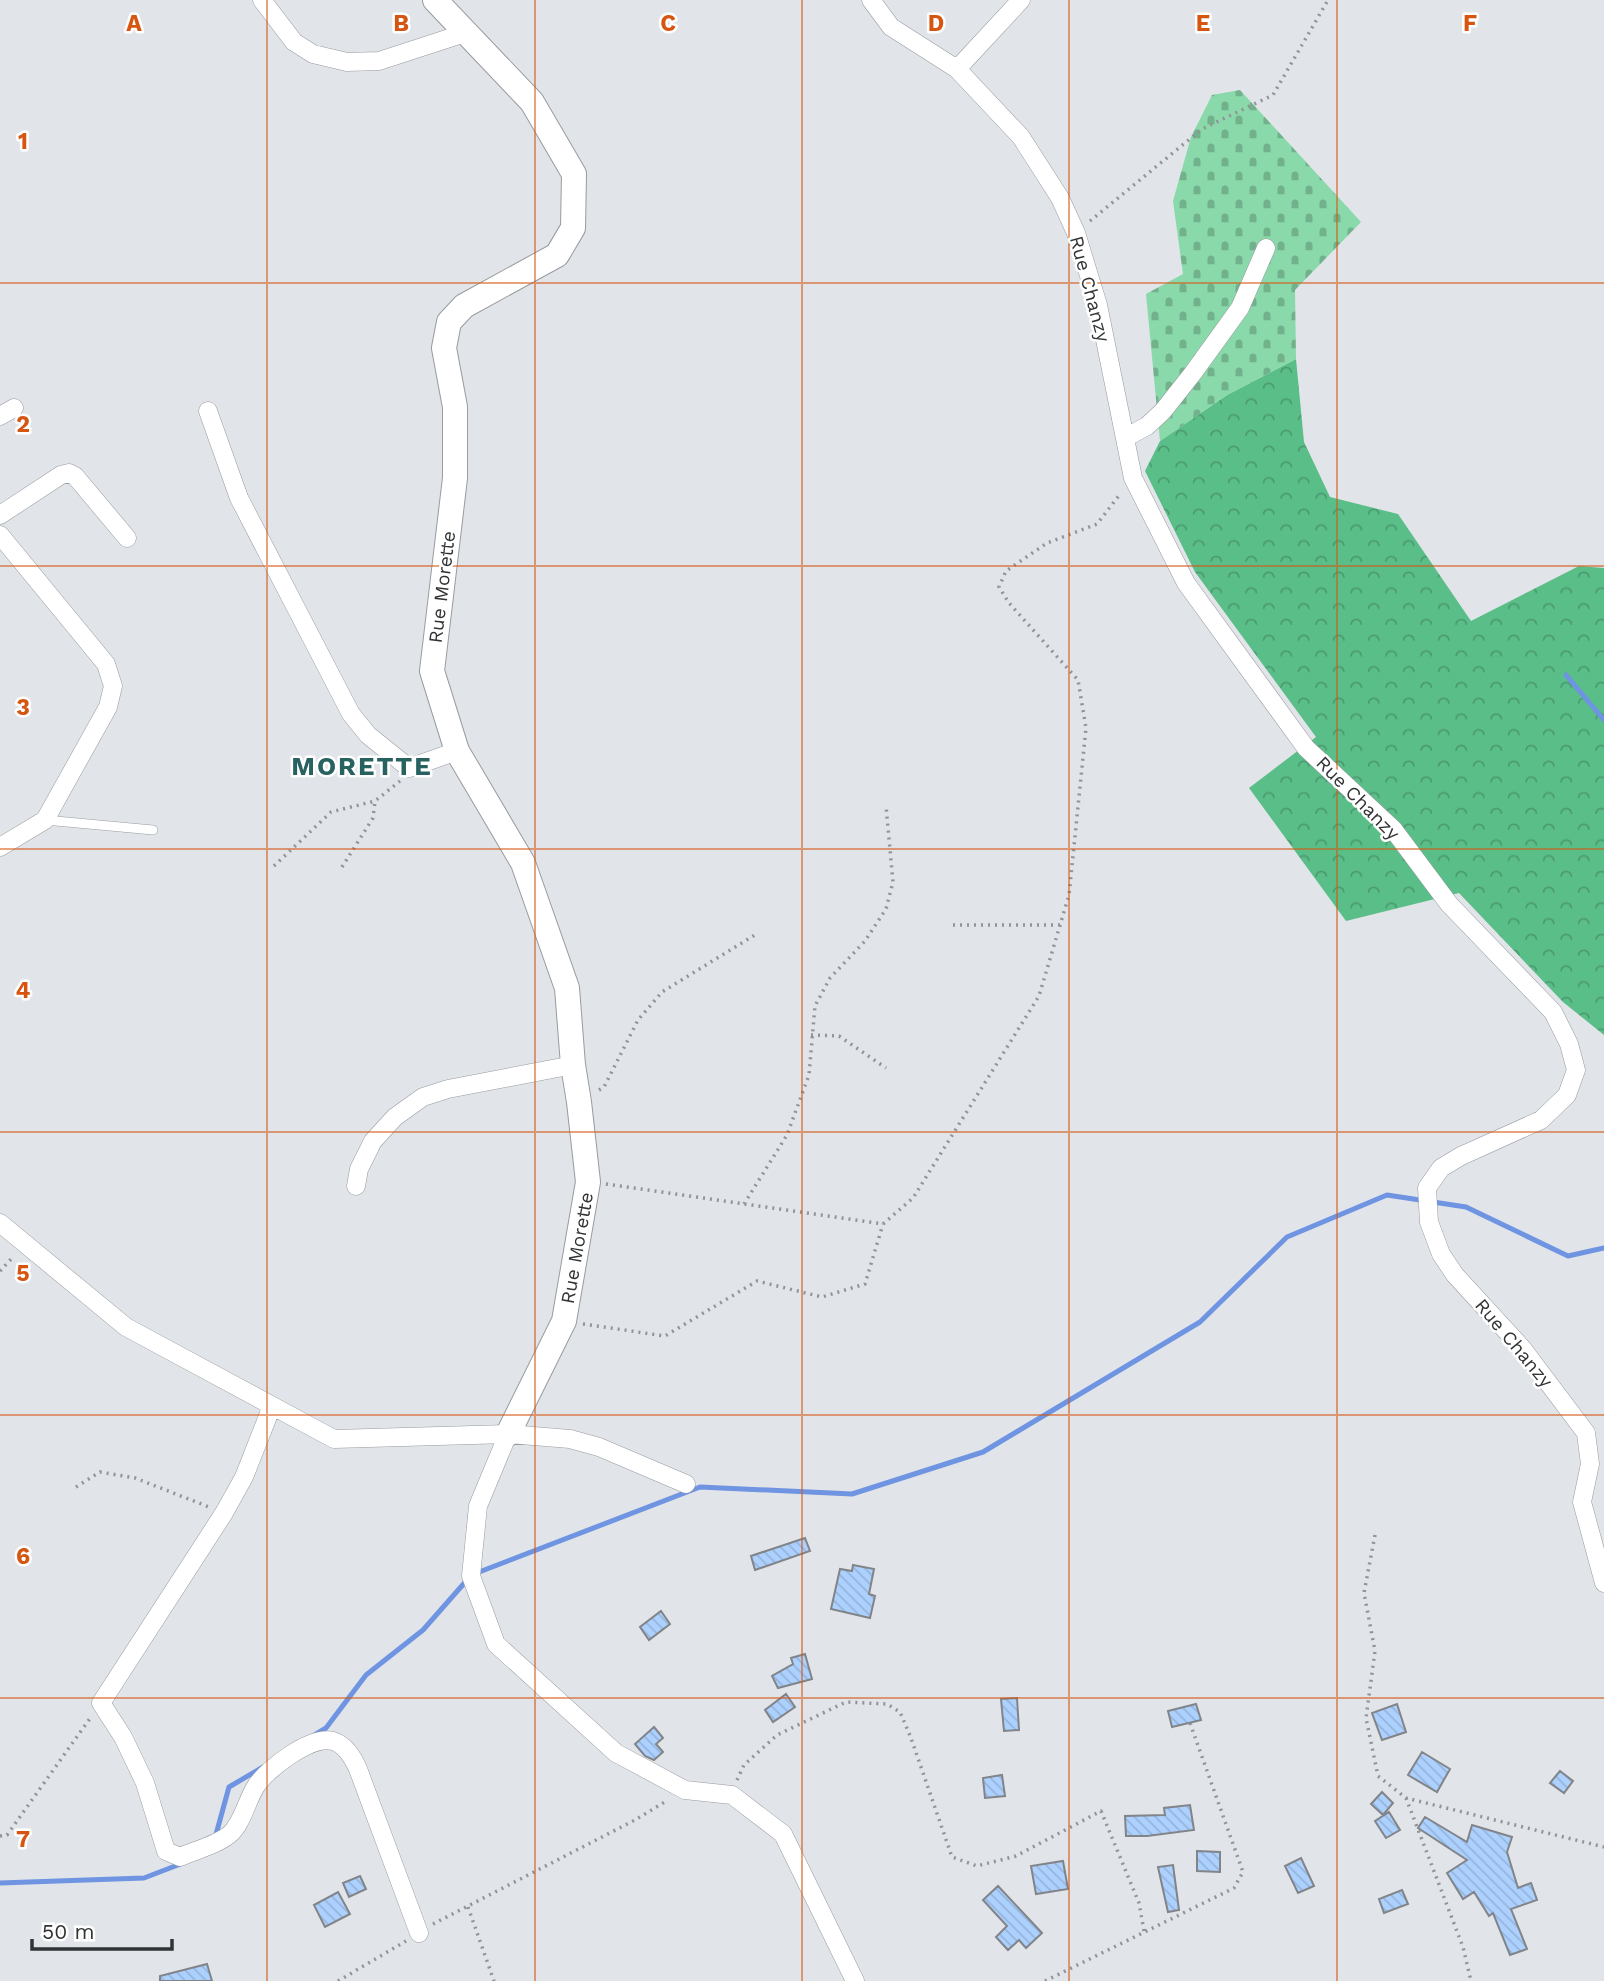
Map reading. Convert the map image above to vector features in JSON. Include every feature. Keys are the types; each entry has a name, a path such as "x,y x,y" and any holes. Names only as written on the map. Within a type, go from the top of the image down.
{"street":[{"path":"262,0 294,43 313,54 347,62 379,61 465,33"},
{"name":"Rue Morette","path":"435,0 531,102 573,174 573,228 557,255 464,306 449,322 444,348 455,407 455,478 432,671 457,751 523,863 566,988 573,1065 589,1182 564,1321 508,1434"},
{"name":"Rue Chanzy","path":"871,0 891,27 957,69 1021,136 1059,198 1076,233 1098,305 1133,478 1186,583 1306,748 1393,829 1449,904 1553,1012 1569,1044 1576,1070 1567,1095 1541,1120 1461,1156 1441,1168 1427,1188 1429,1222 1441,1254 1455,1275 1522,1348 1586,1433 1590,1464 1582,1502 1604,1583"},
{"path":"957,69 1021,0"},
{"path":"1125,438 1147,426 1163,411 1193,373 1240,308 1266,248"},
{"path":"208,411 239,498 351,714 368,735 409,768 457,751"},
{"path":"0,515 61,475 69,473 75,476 127,538"},
{"path":"0,535 106,664 113,686 108,707 45,820 0,847"},
{"path":"356,1186 359,1169 373,1141 396,1117 424,1097 448,1089 573,1065"},
{"path":"0,1223 126,1327 334,1439 508,1434 570,1439 598,1447 686,1484"},
{"path":"272,1406 244,1477 225,1513 101,1703 123,1737 145,1783 166,1851 180,1857 232,1833 257,1784 273,1768 296,1752 310,1744 323,1741 332,1741 344,1747 358,1769 419,1933"},
{"path":"508,1434 478,1506 471,1576 496,1644 616,1754 685,1790 732,1795 783,1834 855,1981"}],"lane":[{"path":"45,820 153,830"}],"path":[{"path":"1076,233 1202,129 1273,96 1328,0"},
{"path":"564,1321 665,1336 757,1281 822,1297 865,1284 883,1224 912,1198 1039,996 1069,895 1086,728 1078,680 1009,603 999,587 1006,571 1047,543 1097,524 1133,478"},
{"path":"274,866 331,812 375,801 396,786 409,768"},
{"path":"342,867 373,818 375,801"},
{"path":"744,1204 787,1135 809,1075 815,1006 821,992 830,978 864,941 886,909 893,882 886,806"},
{"path":"953,925 1060,925"},
{"path":"579,1102 604,1087 638,1020 662,992 758,933"},
{"path":"811,1035 839,1036 886,1068"},
{"path":"589,1182 883,1224"},
{"path":"76,1487 100,1472 135,1478 225,1513"},
{"path":"1375,1535 1364,1593 1375,1651 1366,1718 1378,1776 1406,1798 1604,1847"},
{"path":"732,1795 744,1765 778,1735 846,1702 887,1704 900,1712 908,1730 952,1857 976,1866 1016,1856 1101,1811 1139,1903 1144,1931"},
{"path":"0,1836 7,1835 101,1703"},
{"path":"1045,1981 1234,1888 1243,1872 1189,1723"},
{"path":"338,1981 450,1915 635,1820 685,1790"},
{"path":"1406,1798 1463,1947 1471,1981"},
{"path":"468,1907 494,1981"}],"green space":[{"path":"1240,90 1361,222 1295,290 1296,359 1227,395 1160,441 1146,294 1183,274 1173,201 1191,137 1212,95"},
{"path":"1296,359 1304,442 1330,497 1398,514 1471,621 1579,566 1604,568 1604,1035 1563,1002 1459,893 1346,921 1249,788 1316,737 1195,572 1145,471 1160,441 1227,395"}],"building":[{"path":"805,1538 810,1551 755,1570 751,1556"},
{"path":"853,1565 874,1569 869,1594 875,1596 870,1618 831,1609 840,1569 852,1571"},
{"path":"661,1611 670,1624 649,1640 640,1627"},
{"path":"805,1654 812,1679 778,1688 772,1676 793,1664 791,1658"},
{"path":"786,1694 795,1707 773,1722 765,1710"},
{"path":"1017,1698 1019,1730 1004,1731 1001,1699"},
{"path":"1196,1704 1201,1720 1172,1727 1168,1711"},
{"path":"1397,1704 1406,1732 1382,1740 1372,1713"},
{"path":"654,1727 663,1738 656,1744 663,1752 654,1760 645,1756 635,1744"},
{"path":"1422,1752 1450,1769 1437,1792 1408,1775"},
{"path":"1560,1771 1573,1781 1564,1793 1550,1783"},
{"path":"1002,1775 1005,1796 985,1798 983,1778"},
{"path":"1382,1792 1393,1803 1383,1815 1371,1804"},
{"path":"1190,1805 1194,1830 1126,1836 1125,1816 1165,1815 1164,1808"},
{"path":"1389,1812 1400,1830 1386,1838 1375,1821"},
{"path":"1425,1817 1467,1842 1472,1825 1512,1837 1507,1852 1518,1888 1531,1883 1537,1900 1511,1909 1527,1949 1510,1955 1493,1913 1489,1916 1474,1892 1463,1899 1447,1873 1467,1860 1418,1828"},
{"path":"1197,1851 1220,1852 1220,1872 1197,1871"},
{"path":"1301,1858 1314,1886 1298,1893 1285,1866"},
{"path":"1063,1861 1068,1889 1036,1894 1031,1866"},
{"path":"1173,1865 1179,1910 1168,1912 1158,1867"},
{"path":"360,1876 366,1889 349,1897 343,1883"},
{"path":"998,1886 1042,1933 1026,1948 1019,1940 1008,1950 996,1937 1007,1926 983,1900"},
{"path":"1402,1890 1408,1904 1384,1913 1379,1899"},
{"path":"338,1892 350,1914 325,1927 314,1905"},
{"path":"207,1964 212,1981 160,1981 160,1976"}],"waterway":[{"path":"1566,675 1604,720"},
{"path":"474,1574 700,1487 852,1494 983,1452 1200,1322 1287,1237 1387,1195 1466,1207 1568,1256 1604,1248"},
{"path":"313,1736 326,1728 366,1675 423,1630 467,1580"},
{"path":"215,1838 229,1787 263,1767"},
{"path":"0,1883 144,1878 183,1863"}],"district":[{"name":"MORETTE","path":"362,766"}]}
